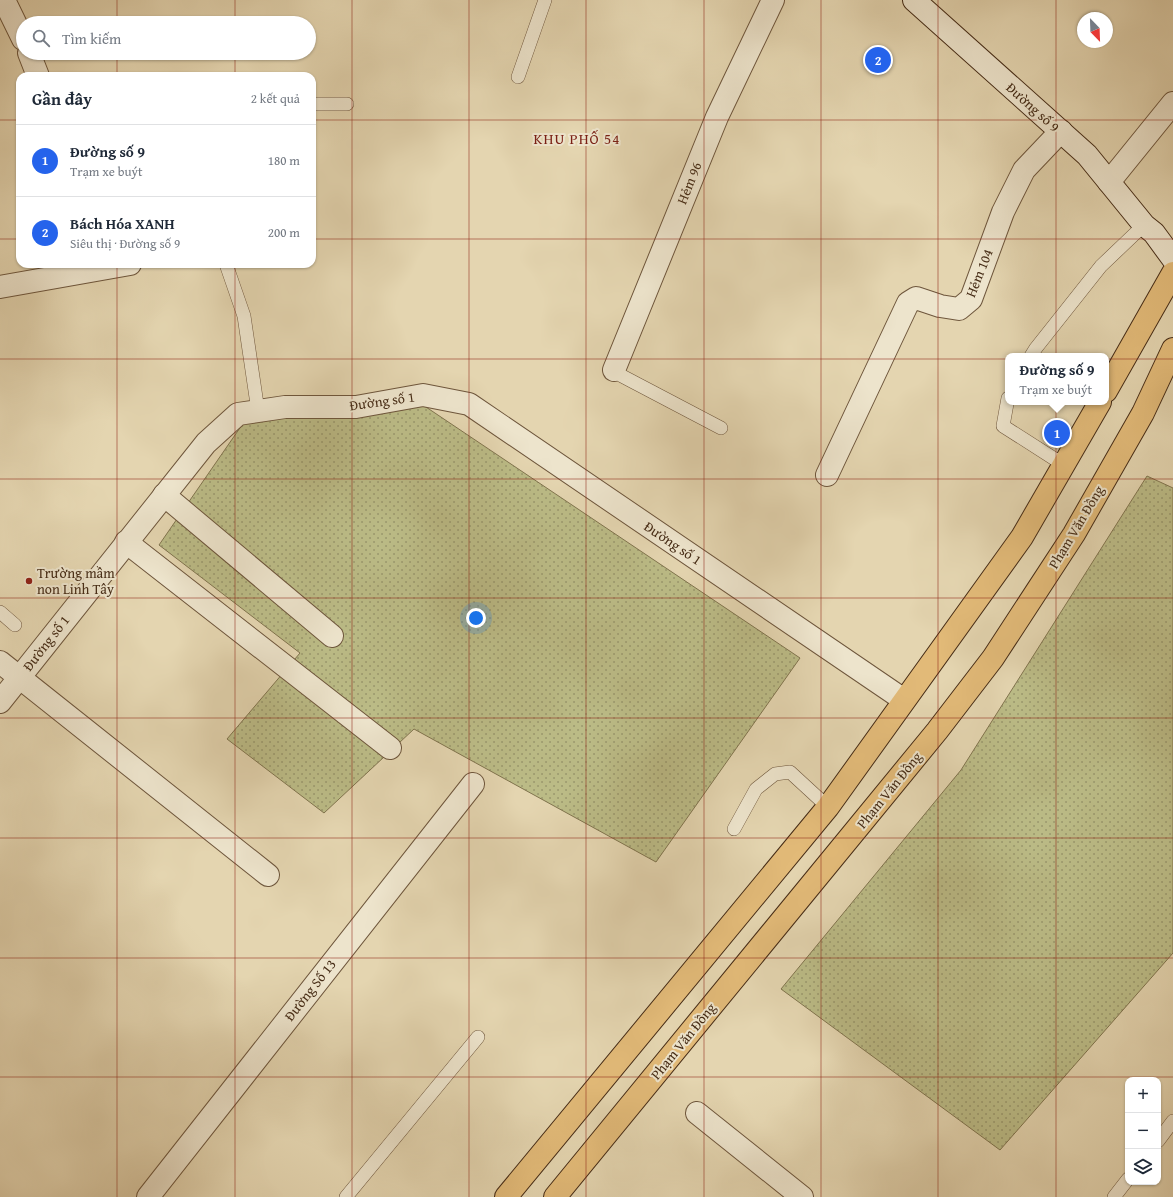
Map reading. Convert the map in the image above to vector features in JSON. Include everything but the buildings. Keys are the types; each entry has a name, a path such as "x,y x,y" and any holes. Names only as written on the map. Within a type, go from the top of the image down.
{"highway":[{"path":"1109,386 1173,273"},
{"name":"Phạm Văn Đồng","path":"555,1197 937,731 993,658 1074,534 1143,413 1173,349"},
{"path":"506,1197 828,807 1022,537 1098,405"}],"street":[{"path":"4,0 16,25"},
{"name":"Hẻm 96","path":"614,370 716,117 773,0"},
{"name":"Đường số 9","path":"914,0 1087,155 1144,225 1154,233 1173,260"},
{"path":"32,60 36,72"},
{"path":"1109,182 1173,103"},
{"name":"Hẻm 104","path":"827,475 908,303 916,298 940,306 959,309 971,299 1003,212 1024,170 1061,131"},
{"path":"0,287 107,268"},
{"name":"Đường số 1","path":"0,702 206,442 238,414 285,407 356,407 423,395 469,404 904,700"},
{"path":"164,495 332,636"},
{"path":"126,542 390,748"},
{"path":"0,662 268,875"},
{"name":"Đường Số 13","path":"148,1197 473,784"},
{"path":"697,1113 802,1197"}],"lane":[{"path":"518,77 545,0"},
{"path":"316,104 347,104"},
{"path":"1033,353 1101,266 1144,225"},
{"path":"227,268 244,316 258,411"},
{"path":"614,370 622,376 721,428"},
{"path":"1007,405 1003,426 1064,465"},
{"path":"0,612 15,625"},
{"path":"734,829 756,789 775,774 790,772 828,807"},
{"path":"346,1197 478,1038"},
{"path":"1161,1137 1173,1121"},
{"path":"1114,1197 1125,1184"}],"green space":[{"path":"423,405 800,658 656,862 414,729 324,813 227,739 300,653 159,545 244,422"},
{"path":"1147,476 1173,488 1173,953 1000,1150 781,989 961,770"}],"place":[{"name":"Bách Hóa XANH","path":"878,60"},
{"name":"Đường số 9","path":"1057,433"},
{"name":"Trường mầm non Linh Tây","path":"29,581"}],"district":[{"name":"KHU PHỐ 54","path":"577,139"}]}
